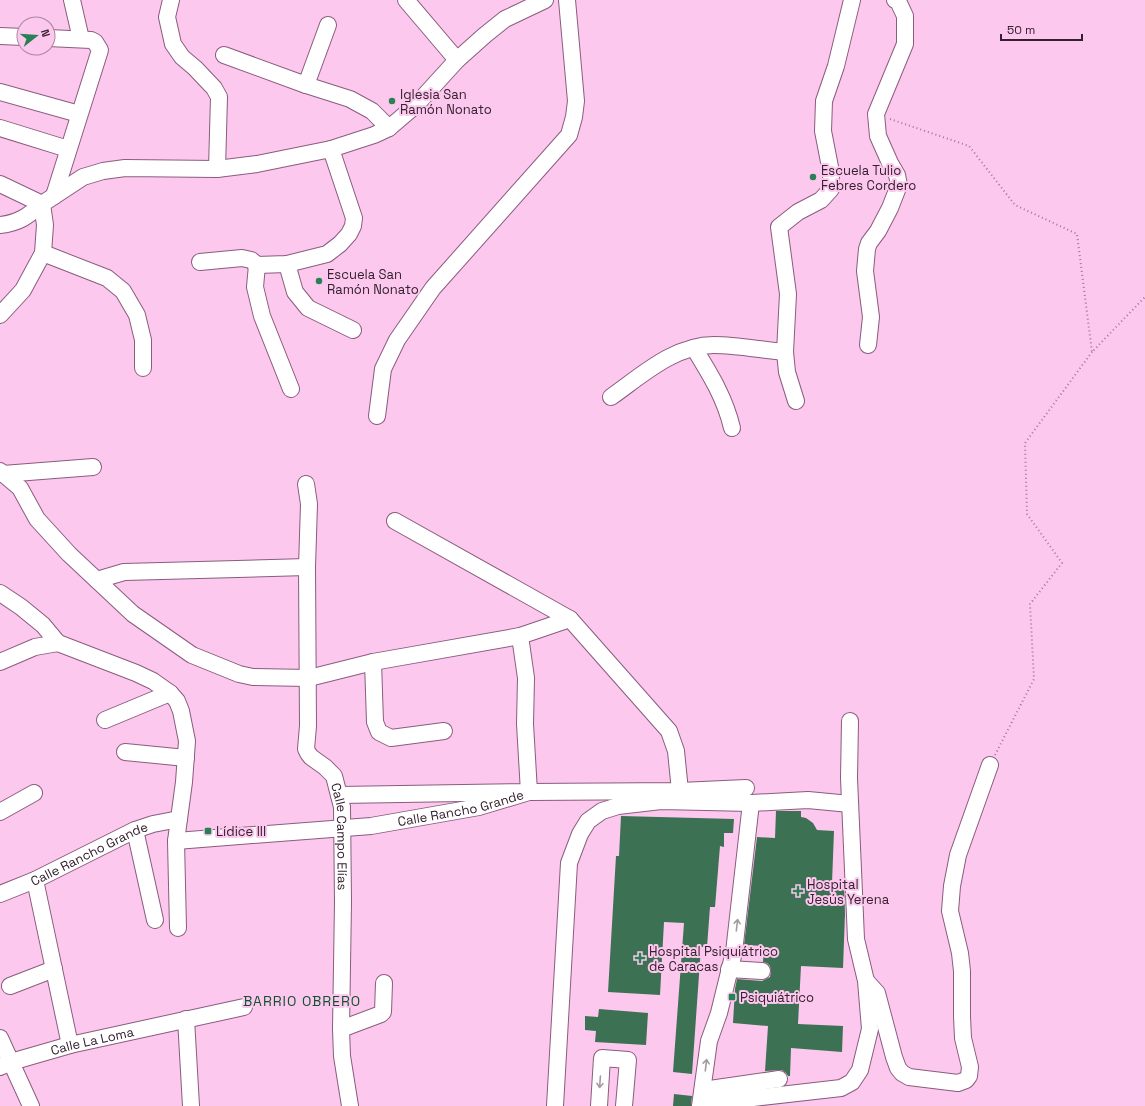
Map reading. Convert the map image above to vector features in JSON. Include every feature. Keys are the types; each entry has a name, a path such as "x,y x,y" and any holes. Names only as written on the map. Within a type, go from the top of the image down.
{"street":[{"path":"72,0 81,39"},
{"path":"170,0 167,16 173,44 182,57 214,88 219,97 217,169"},
{"path":"0,225 16,222 25,218 48,200 83,177 103,171 132,168 217,169 257,164 331,148 389,128 416,105 457,60 505,18 545,0"},
{"path":"378,416 383,369 397,340 433,288 569,135 574,117 576,101 568,0"},
{"path":"796,401 787,372 785,352 788,294 779,227 782,223 798,212 821,200 831,189 831,172 822,131 824,101 836,66 852,0"},
{"path":"868,345 871,317 865,271 866,249 868,243 878,232 890,208 898,185 898,175 890,163 878,136 876,114 905,44 905,16 898,1 895,0"},
{"path":"408,1 457,60"},
{"path":"306,85 328,25"},
{"path":"0,36 16,37"},
{"path":"0,315 22,290 43,253 48,200 68,149 100,50 96,42 90,40 56,38"},
{"path":"224,55 306,85 350,99 372,111 389,128"},
{"path":"0,92 79,114"},
{"path":"0,128 68,149"},
{"path":"200,262 242,258 251,260 257,265 287,264 327,254 340,244 353,226 354,218 331,148"},
{"path":"0,184 48,200"},
{"path":"43,253 107,278 123,291 137,315 143,340 143,368"},
{"path":"287,264 295,292 308,308 353,330"},
{"path":"257,265 255,287 262,316 291,389"},
{"path":"611,397 671,356 694,348 713,345 785,352"},
{"path":"694,348 718,387 728,412 732,428"},
{"path":"2,473 93,467"},
{"path":"2,473 20,488 37,519 69,554 133,614 192,655 239,674 253,677 309,678 373,662 520,636 570,619"},
{"name":"Calle Campo Elías","path":"306,484 309,504 307,567 309,678 306,749 311,757 325,767 334,776 342,807 343,902 341,1029 342,1056 350,1106"},
{"path":"395,521 570,619 669,731 676,751 680,791"},
{"path":"97,580 124,572 307,567"},
{"path":"0,592 43,625 58,643 153,681 170,693 177,701 181,711 187,741 176,841 178,928"},
{"path":"339,795 529,792 525,724 526,678 520,636"},
{"path":"0,662 35,647 58,643"},
{"path":"373,662 375,722 379,732 391,738 444,731"},
{"path":"104,720 170,693"},
{"path":"702,1100 841,1088 852,1082 860,1070 870,1029 866,981 856,939 848,778 850,721"},
{"path":"125,752 186,758"},
{"path":"866,981 877,993 894,1057 898,1068 902,1073 909,1077 958,1083 966,1080 969,1076 970,1067 963,1038 962,971 960,953 950,911 951,892 958,855 990,765"},
{"name":"Calle Rancho Grande","path":"176,841 371,826 479,807 529,792 680,791 748,795"},
{"path":"0,812 34,792"},
{"path":"555,1106 570,863 580,834 588,821 602,811 634,803 748,795 850,804"},
{"path":"702,1100 709,1041 719,1013 734,952 748,795"},
{"name":"Calle Rancho Grande","path":"0,894 35,880 135,830 154,824 179,819"},
{"path":"135,830 155,920"},
{"path":"35,880 70,1044"},
{"path":"10,986 54,969"},
{"path":"730,969 762,971"},
{"path":"341,1029 383,1012 384,983"},
{"name":"Calle La Loma","path":"6,1064 70,1044 244,1007"},
{"path":"186,1019 191,1106"},
{"path":"0,1038 6,1064 31,1106"},
{"path":"598,1106 602,1058 628,1060 624,1106"},
{"path":"702,1100 779,1079"}],"path":[{"path":"876,114 969,146 1014,206 1077,234 1092,352"},
{"path":"990,765 1034,679 1030,604 1062,564 1027,514 1025,443 1092,352 1145,297"}],"building":[{"path":"776,811 801,811 801,817 806,818 813,823 817,830 834,831 832,883 844,883 845,914 843,968 801,966 798,1024 843,1026 842,1052 791,1048 790,1076 782,1070 765,1071 768,1026 733,1023 737,979 762,981 770,977 770,966 763,962 764,946 744,945 757,837 775,838"},
{"path":"621,816 734,819 733,833 724,833 724,847 720,846 715,907 710,907 707,947 701,947 692,1074 673,1072 684,923 664,922 660,995 608,992 616,856 619,856"},
{"path":"599,1009 648,1013 646,1045 595,1042 596,1031 585,1030 585,1016 598,1017"},
{"path":"674,1094 692,1096 691,1106 673,1106"}],"place":[{"name":"Iglesia San Ramón Nonato","path":"392,101"},
{"name":"Escuela Tulio Febres Cordero","path":"813,177"},
{"name":"Escuela San Ramón Nonato","path":"319,281"},
{"name":"Lídice III","path":"208,831"},
{"name":"Hospital Jesús Yerena","path":"798,891"},
{"name":"Hospital Psiquiátrico de Caracas","path":"640,958"},
{"name":"Psiquiátrico","path":"732,997"}],"district":[{"name":"BARRIO OBRERO","path":"302,1001"}]}
